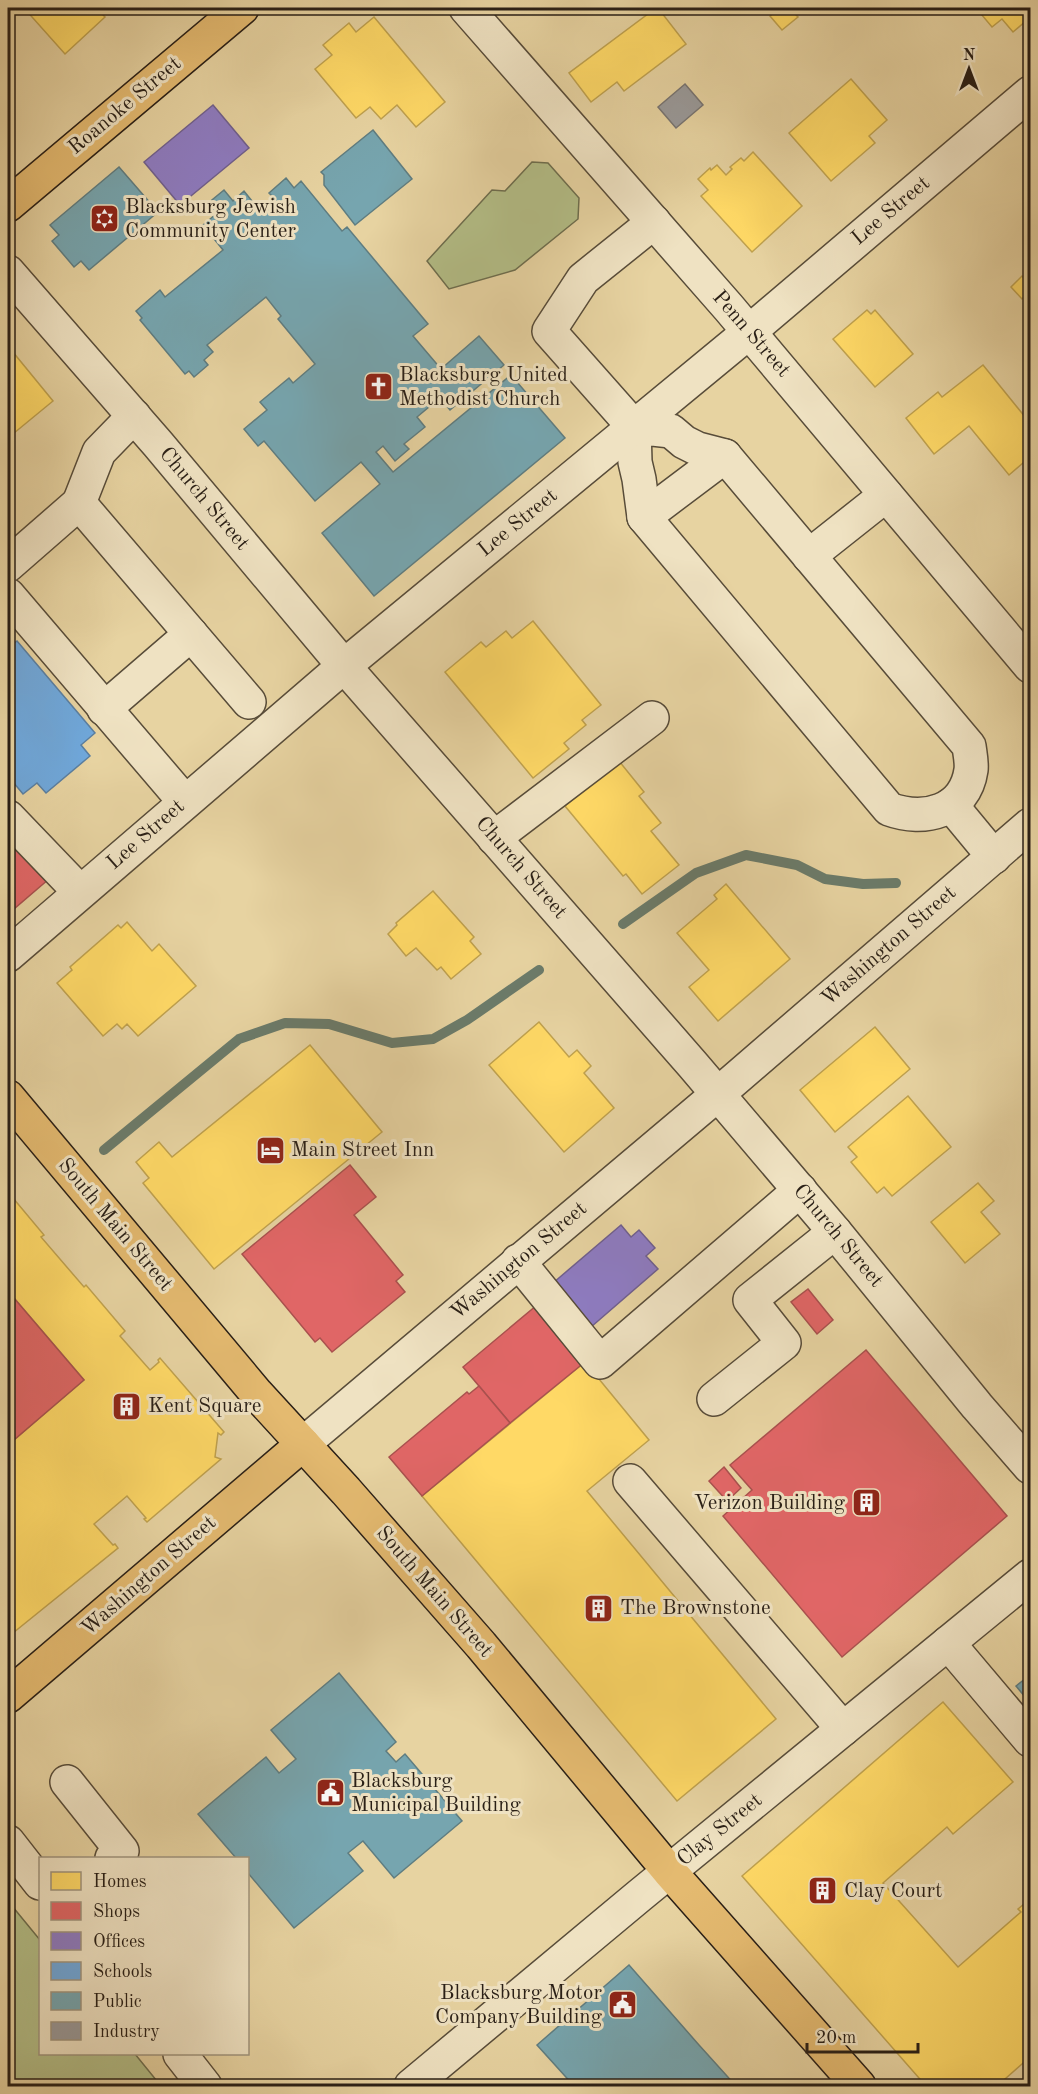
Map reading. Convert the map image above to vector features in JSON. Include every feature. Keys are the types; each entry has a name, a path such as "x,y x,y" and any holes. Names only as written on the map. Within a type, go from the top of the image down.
{"main road":[{"name":"Roanoke Street","path":"8,205 242,8"},
{"name":"South Main Street","path":"8,1097 257,1394 481,1645 669,1871 859,2086"},
{"name":"Washington Street","path":"8,1696 303,1444"}],"street":[{"name":"Penn Street","path":"466,8 749,332 1030,666"},
{"name":"Lee Street","path":"8,955 344,666 749,332 1030,93"},
{"path":"633,427 671,432 698,449 725,456 969,746 971,769 967,784 951,805 921,816 889,809 644,517 639,478 634,462 633,427 549,331 583,279 654,222"},
{"name":"Church Street","path":"8,272 134,416 344,666 718,1094 835,1232 977,1406 1025,1450"},
{"path":"8,565 79,503 99,452 134,416"},
{"path":"644,517 725,456"},
{"path":"809,556 886,495"},
{"path":"79,503 249,702"},
{"path":"8,595 185,802"},
{"path":"104,709 191,634"},
{"path":"494,838 652,718"},
{"path":"951,805 994,857"},
{"path":"8,817 80,892"},
{"name":"Washington Street","path":"303,1444 718,1094 1030,825"},
{"path":"518,1261 600,1362 800,1190"},
{"path":"714,1399 784,1343 750,1300 835,1232"},
{"path":"630,1481 843,1729"},
{"name":"Clay Street","path":"411,2086 669,1871 1030,1576"},
{"path":"948,1643 1030,1740"},
{"path":"68,1782 122,1851 113,1857"},
{"path":"8,1842 39,1882"},
{"path":"181,2055 205,2086"}],"green space":[{"path":"532,162 548,163 579,198 578,219 515,270 449,289 427,261 492,190 505,191"},
{"path":"8,1901 39,1939 39,2055 136,2055 161,2086 8,2086"}],"building: Homes":[{"path":"24,8 96,8 105,17 65,54"},
{"path":"656,8 686,44 624,91 617,82 591,102 569,73"},
{"path":"780,8 789,8 798,17 782,30 770,16"},
{"path":"976,8 1030,8 1030,12 1025,17 1027,20 1013,32 1002,19 992,27"},
{"path":"374,17 445,102 416,127 397,105 381,119 370,107 356,118 315,69 332,55 323,45 349,23 356,32"},
{"path":"851,79 887,120 869,136 875,143 831,181 789,133"},
{"path":"753,152 802,206 752,252 701,196 708,190 698,179 717,165 726,175 732,169 730,167 741,158 744,161"},
{"path":"1022,276 1030,285 1030,291 1022,299 1011,287"},
{"path":"867,310 871,314 875,310 913,354 875,387 833,339"},
{"path":"8,346 53,401 8,438"},
{"path":"983,365 1030,423 1030,457 1009,475 969,426 934,454 906,418 938,392 942,397"},
{"path":"533,621 601,705 582,720 586,725 564,743 569,749 533,778 445,672 481,642 486,647 506,631 512,638"},
{"path":"619,761 644,792 639,796 661,823 651,831 679,865 642,894 626,874 623,876 565,806"},
{"path":"726,884 790,959 718,1021 689,987 709,970 677,933 717,899 714,895"},
{"path":"433,891 474,937 470,941 481,954 451,979 441,967 437,970 416,948 406,956 388,934 397,925 396,923"},
{"path":"127,922 152,951 159,944 196,986 138,1036 127,1024 122,1029 117,1024 103,1036 57,983 72,970 70,967 118,925 121,928"},
{"path":"539,1022 569,1057 577,1050 591,1066 584,1073 614,1108 564,1152 489,1065"},
{"path":"875,1027 910,1069 835,1132 800,1090"},
{"name":"Main Street Inn","path":"310,1045 382,1132 214,1269 143,1183 149,1178 136,1162 159,1142 172,1157"},
{"path":"908,1096 951,1147 892,1196 884,1187 877,1193 851,1162 857,1157 848,1147"},
{"path":"978,1183 994,1201 981,1212 1000,1234 965,1263 931,1222"},
{"name":"Kent Square","path":"8,1192 44,1235 41,1237 125,1331 120,1336 150,1370 160,1358 224,1432 221,1435 218,1433 215,1457 221,1459 147,1522 127,1496 94,1524 118,1548 8,1637 8,1445 84,1380 8,1291"},
{"name":"The Brownstone","path":"585,1362 649,1440 587,1491 776,1719 677,1801 422,1496"},
{"name":"Clay Court","path":"943,1702 1013,1782 953,1834 947,1827 883,1883 958,1967 1021,1912 1018,1909 1030,1899 1030,2057 997,2086 926,2086 742,1876"}],"building: Shops":[{"path":"20,845 49,879 8,914 8,856"},
{"path":"350,1165 376,1197 354,1215 403,1275 396,1281 405,1292 332,1352 320,1338 315,1342 242,1254"},
{"path":"808,1289 833,1320 817,1334 791,1302"},
{"path":"8,1291 84,1380 8,1445"},
{"path":"537,1305 585,1362 510,1423 463,1367"},
{"name":"Verizon Building","path":"866,1350 1007,1516 842,1657 723,1516 752,1490 730,1465"},
{"path":"479,1386 510,1423 422,1496 389,1457 467,1392 469,1394"},
{"path":"724,1467 741,1488 727,1501 709,1481"}],"building: Offices":[{"path":"213,105 249,148 180,205 144,162"},
{"path":"621,1225 631,1237 639,1230 655,1248 646,1256 658,1269 591,1327 553,1283"}],"building: Schools":[{"path":"17,641 95,733 81,745 90,756 46,793 37,783 23,794 8,776 8,648"}],"building: Public":[{"path":"373,130 412,179 355,225 324,185 324,175 321,172"},
{"name":"Blacksburg Jewish Community Center","path":"119,167 158,212 89,270 81,261 74,267 52,241 59,235 50,225"},
{"name":"Blacksburg United Methodist Church","path":"286,178 294,188 301,181 342,231 347,227 428,324 413,336 441,369 479,336 504,365 450,410 434,391 431,394 436,401 417,417 425,427 404,444 409,449 395,461 383,446 376,452 393,472 511,375 565,438 374,596 322,533 380,484 361,462 315,501 264,441 258,446 244,429 267,410 260,402 289,378 293,383 315,364 278,319 281,316 266,297 207,345 213,352 204,360 208,365 194,377 189,371 185,374 140,320 142,318 136,311 160,290 165,297 223,250 203,225 216,214 207,204 224,190 233,201 244,191 260,211 275,199 269,193"},
{"name":"Blacksburg Municipal Building","path":"339,1673 396,1742 386,1751 396,1762 405,1754 462,1821 394,1878 363,1841 348,1853 363,1871 294,1928 249,1874 249,1857 235,1857 198,1814 266,1757 279,1773 296,1759 271,1730"},
{"path":"1030,1675 1030,1703 1016,1686"},
{"name":"Blacksburg Motor Company Building","path":"629,1965 736,2086 574,2086 537,2045"}],"building: Industry":[{"path":"685,84 703,105 676,128 658,107"}],"waterway":[{"path":"623,924 696,873 746,855 797,865 825,879 863,884 896,883"},
{"path":"104,1150 239,1039 285,1023 329,1024 392,1043 433,1039 467,1020 539,970"}],"place":[{"name":"Blacksburg Jewish Community Center","path":"104,219"},
{"name":"Blacksburg United Methodist Church","path":"378,387"},
{"name":"Main Street Inn","path":"270,1150"},
{"name":"Kent Square","path":"127,1406"},
{"name":"Verizon Building","path":"866,1503"},
{"name":"The Brownstone","path":"599,1608"},
{"name":"Blacksburg Municipal Building","path":"330,1793"},
{"name":"Clay Court","path":"823,1891"},
{"name":"Blacksburg Motor Company Building","path":"623,2005"}]}
